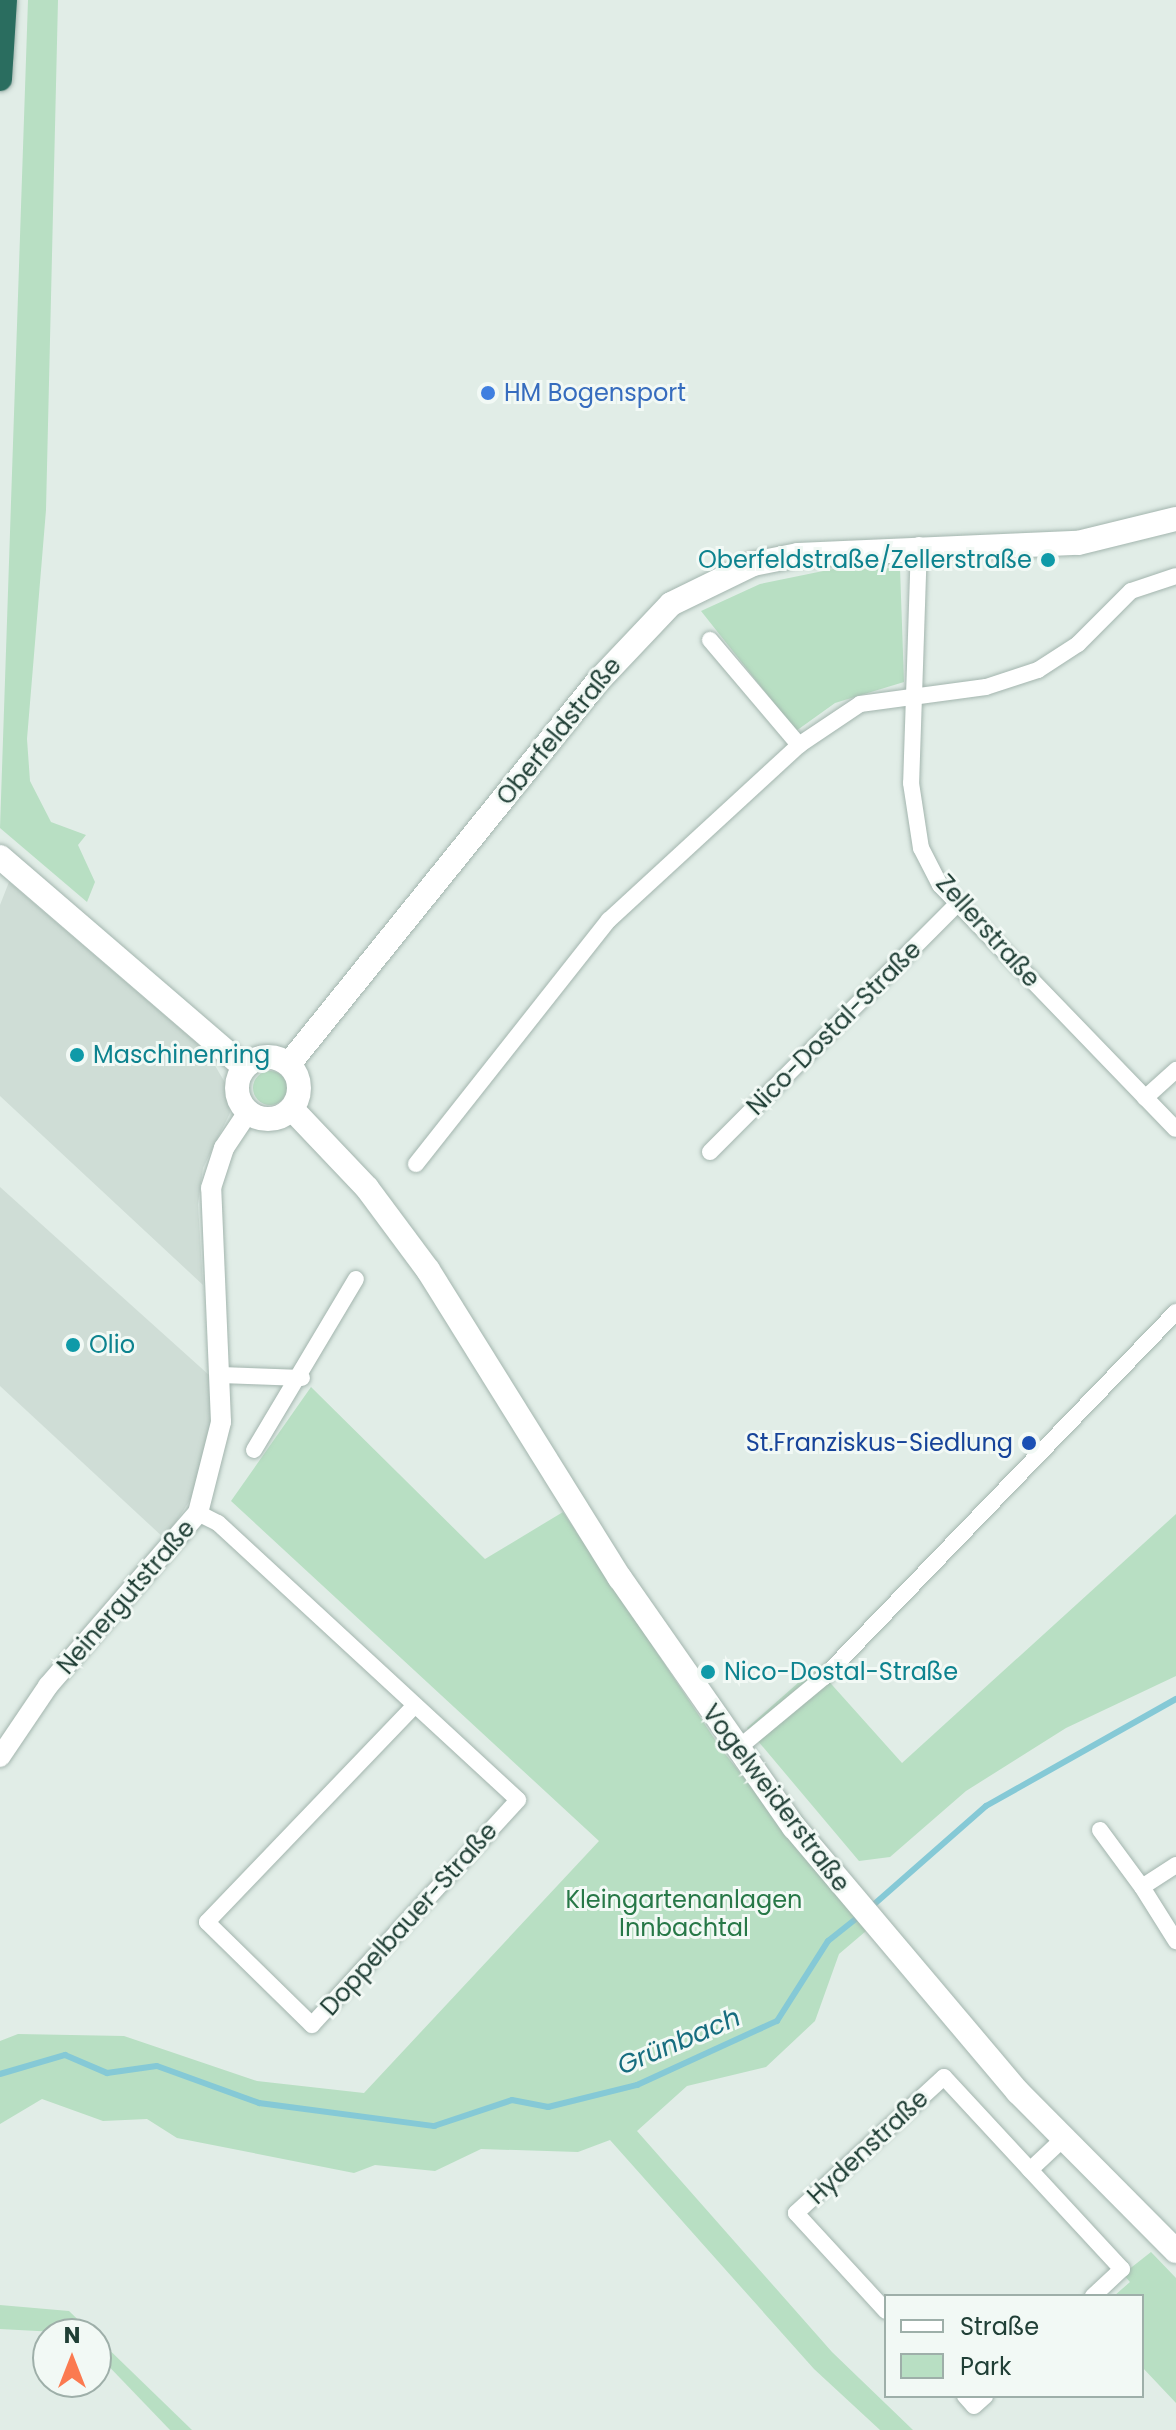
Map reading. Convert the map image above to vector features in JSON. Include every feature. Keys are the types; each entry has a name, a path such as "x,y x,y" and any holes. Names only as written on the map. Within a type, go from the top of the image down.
{"highway":[{"path":"0,79 5,0"}],"main road":[{"name":"Oberfeldstraße","path":"289,1064 600,679 671,604 753,564 919,545 1078,543 1176,519"},
{"path":"0,857 244,1067"},
{"path":"261,1057 289,1064 300,1091 292,1109 266,1119 248,1112 237,1090 244,1067 261,1057"},
{"name":"Vogelweiderstraße","path":"292,1109 367,1188 428,1270 736,1750 873,1923 1062,2140 1176,2251"}],"street":[{"path":"914,694 919,545"},
{"path":"416,1164 609,920 799,745 860,704 914,694 986,687 1038,670 1078,644 1131,591 1176,576"},
{"path":"710,640 799,745"},
{"name":"Zellerstraße","path":"914,694 915,831 940,885 1176,1129"},
{"name":"Nico-Dostal-Straße","path":"710,1152 958,903"},
{"path":"1145,1098 1176,1070"},
{"name":"Neinergutstraße","path":"0,1757 48,1686 198,1513 215,1467 221,1375 211,1188 224,1148 248,1112"},
{"path":"254,1450 302,1378 356,1279"},
{"path":"736,1750 824,1677 1176,1312"},
{"path":"221,1375 302,1378"},
{"name":"Doppelbauer-Straße","path":"198,1513 218,1523 518,1800 312,2025 207,1922 414,1706"},
{"path":"1100,1830 1142,1887 1176,1941"},
{"path":"1142,1887 1176,1865"},
{"name":"Hydenstraße","path":"884,2309 796,2213 944,2077 1122,2269 1095,2294"},
{"path":"1030,2170 1062,2140"},
{"path":"967,2398 974,2406 983,2398"}],"shaded area":[{"path":"9,882 207,1052 227,1086 230,1113 203,1168 198,1204 203,1285 0,1096 0,905"},
{"path":"0,1187 209,1375 211,1432 199,1486 165,1539 0,1386"}],"green space":[{"path":"28,0 58,0 46,510 27,739 30,781 51,822 86,835 78,845 95,882 87,902 0,828"},
{"path":"900,568 904,682 835,703 796,731 701,611 760,584 833,569"},
{"path":"270,1071 282,1076 287,1088 282,1100 270,1105 258,1100 253,1088 258,1076"},
{"name":"Kleingartenanlagen Innbachtal","path":"311,1387 485,1559 563,1512 722,1750 866,1931 839,1954 815,2021 766,2067 687,2086 637,2131 832,2352 913,2430 880,2430 814,2369 610,2140 578,2152 481,2149 435,2171 375,2165 354,2173 177,2138 147,2119 103,2121 42,2099 0,2124 0,2041 18,2034 124,2036 257,2081 364,2093 599,1841 231,1501"},
{"path":"1176,1514 1176,1676 1066,1728 966,1791 890,1857 859,1861 747,1728 816,1667 902,1763"},
{"path":"1151,2252 1176,2278 1176,2403 1144,2369 1144,2294 1116,2294 1130,2282 1123,2274"},
{"path":"0,2305 69,2311 76,2318 32,2318 32,2331 0,2329"},
{"path":"112,2352 192,2430 170,2430 112,2370"}],"waterway":[{"name":"Grünbach","path":"871,1907 986,1806 1176,1699"},
{"name":"Grünbach","path":"0,2074 65,2055 107,2073 157,2066 259,2103 434,2126 512,2100 548,2107 637,2085 777,2021 828,1941 862,1914"}],"place":[{"name":"HM Bogensport","path":"488,393"},
{"name":"Oberfeldstraße/Zellerstraße","path":"1048,560"},
{"name":"Maschinenring","path":"77,1055"},
{"name":"Olio","path":"73,1345"},
{"name":"St.Franziskus-Siedlung","path":"1029,1443"},
{"name":"Nico-Dostal-Straße","path":"708,1672"}]}
